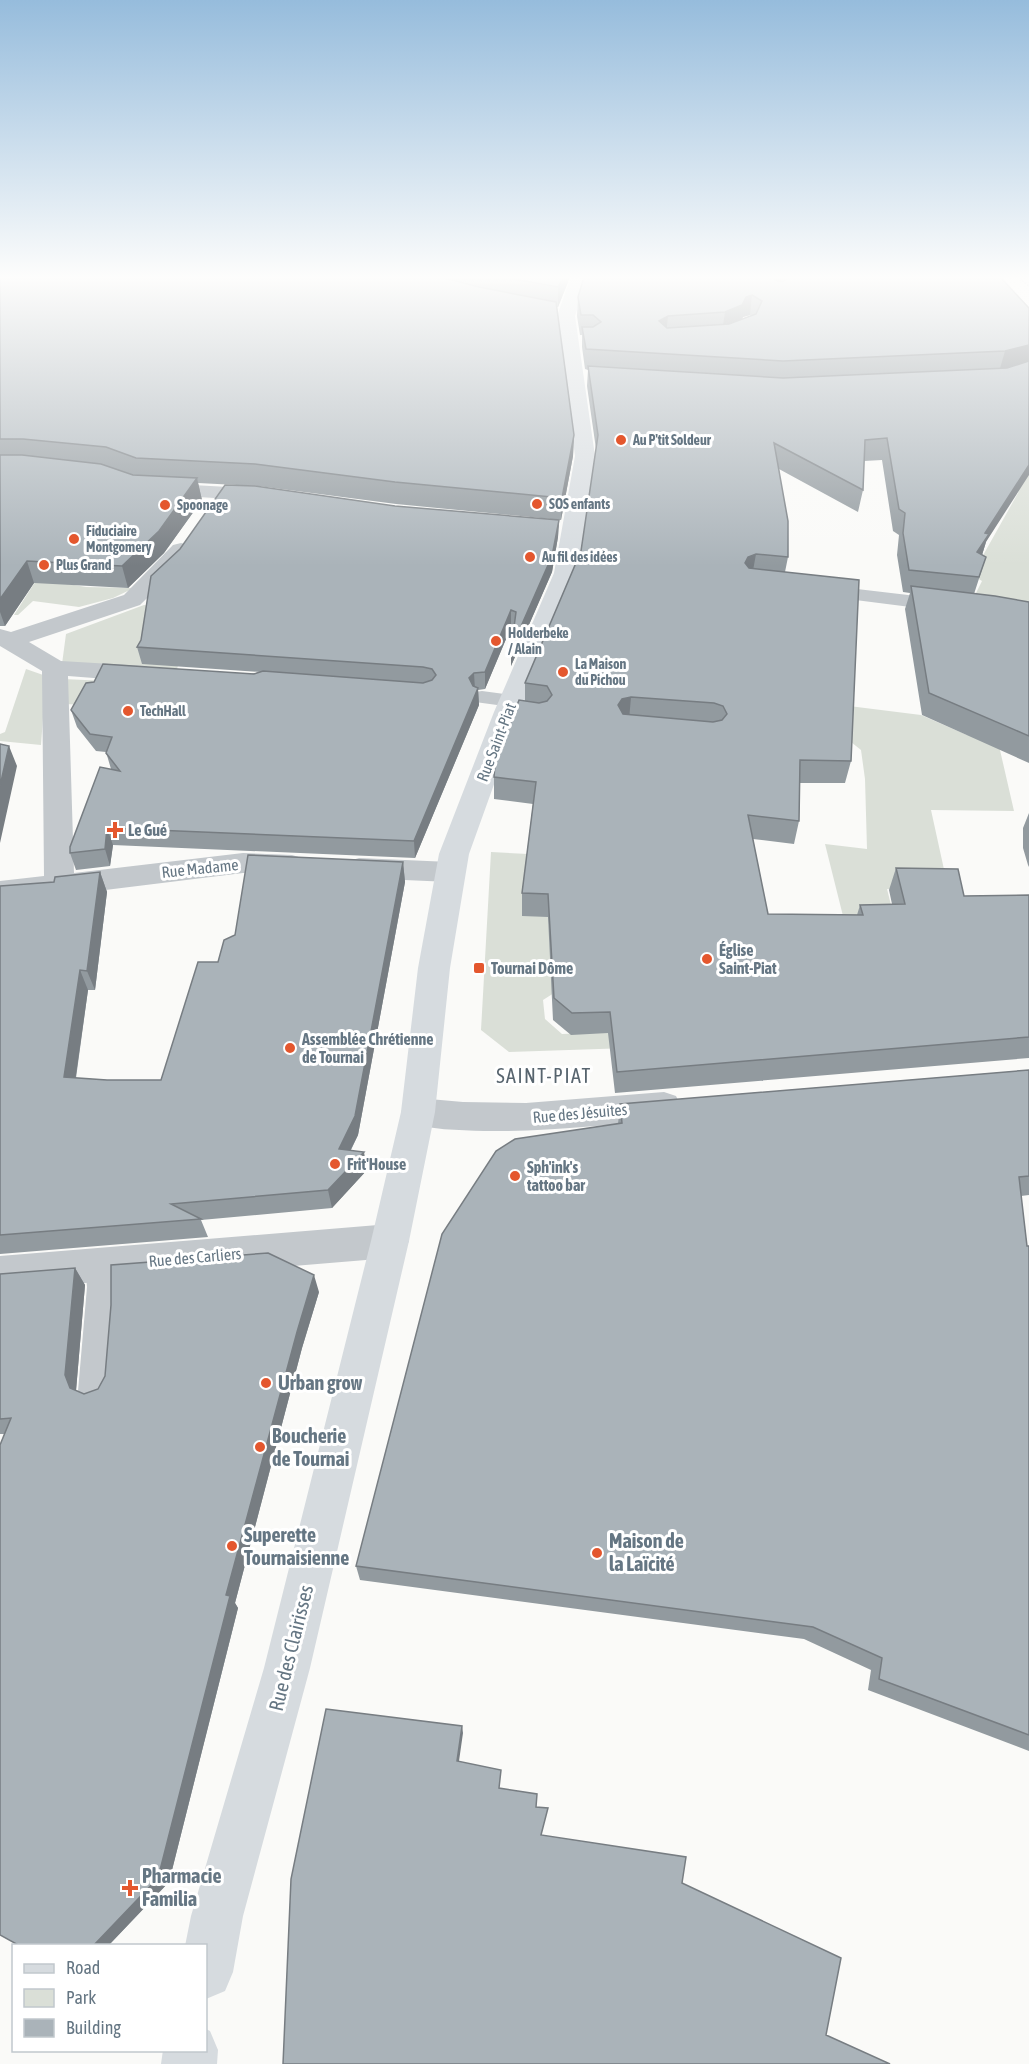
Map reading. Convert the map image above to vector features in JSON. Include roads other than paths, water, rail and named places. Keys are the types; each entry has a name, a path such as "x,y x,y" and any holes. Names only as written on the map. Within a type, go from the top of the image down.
{"street":[{"name":"Rue Saint-Piat","path":"418,1112 434,968 454,854 514,709 566,573 565,528 585,456 586,377 584,373"},
{"path":"138,488 221,492 292,499"},
{"path":"208,512 221,492"},
{"path":"5,639 132,600 174,559 194,531"},
{"path":"5,639 55,668 174,676"},
{"path":"55,668 59,885"},
{"name":"Rue Madame","path":"0,892 243,863 450,872"},
{"name":"Rue des Jésuites","path":"418,1112 526,1118 690,1103"},
{"name":"Rue des Clairisses","path":"207,1967 217,1916 287,1668 390,1240 418,1112"},
{"name":"Rue des Carliers","path":"0,1273 390,1240"}],"lane":[{"path":"806,589 962,607"},
{"path":"482,697 514,709"},
{"path":"95,1392 103,1287 101,1265"}],"place":[{"name":"Au P'tit Soldeur","path":"621,440"},
{"name":"SOS enfants","path":"537,504"},
{"name":"Spoonage","path":"165,505"},
{"name":"Fiduciaire Montgomery","path":"74,539"},
{"name":"Au fil des idées","path":"530,557"},
{"name":"Plus Grand","path":"44,565"},
{"name":"Holderbeke / Alain","path":"496,641"},
{"name":"La Maison du Pichou","path":"563,672"},
{"name":"TechHall","path":"128,711"},
{"name":"Le Gué","path":"115,830"},
{"name":"Église Saint-Piat","path":"707,959"},
{"name":"Tournai Dôme","path":"479,968"},
{"name":"Assemblée Chrétienne de Tournai","path":"290,1048"},
{"name":"Frit'House","path":"335,1164"},
{"name":"Sph'ink's tattoo bar","path":"515,1176"},
{"name":"Urban grow","path":"266,1383"},
{"name":"Boucherie de Tournai","path":"260,1447"},
{"name":"Superette Tournaisienne","path":"232,1546"},
{"name":"Maison de la Laïcité","path":"597,1553"},
{"name":"Pharmacie Familia","path":"130,1888"}],"district":[{"name":"SAINT-PIAT","path":"544,1076"}]}
